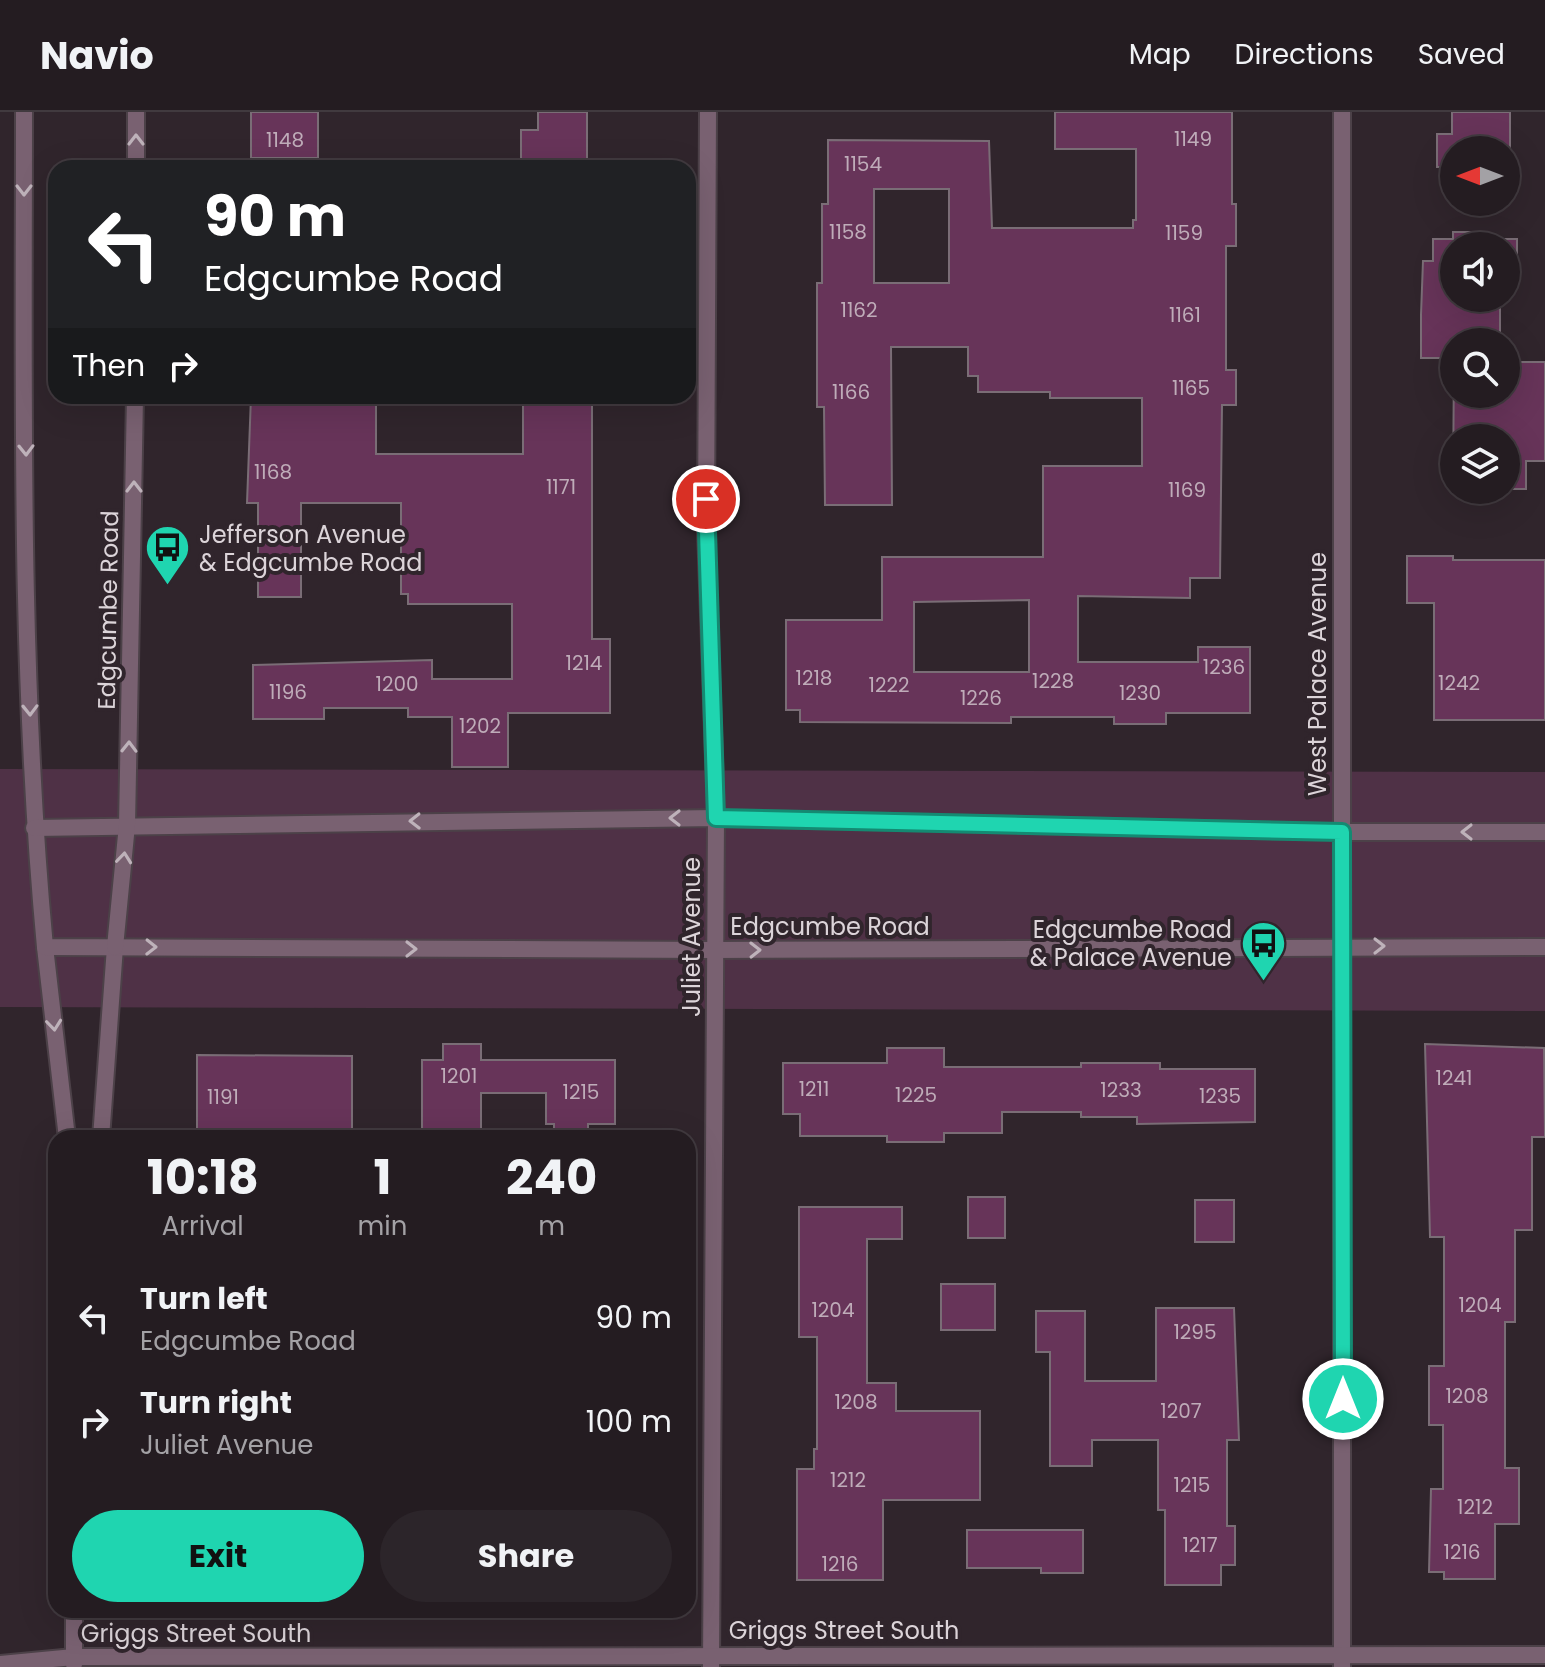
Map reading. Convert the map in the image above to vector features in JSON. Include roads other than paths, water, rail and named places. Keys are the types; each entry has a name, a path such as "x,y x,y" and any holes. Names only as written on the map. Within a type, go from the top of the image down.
{"street":[{"path":"24,112 24,362 34,828 66,1130"},
{"path":"136,112 136,160"},
{"name":"Juliet Avenue","path":"708,112 706,528 716,818 711,1660"},
{"name":"West Palace Avenue","path":"1342,112 1342,1661"},
{"name":"Edgcumbe Road","path":"115,947 127,825 135,404"},
{"path":"34,828 716,818 1342,832 1545,832"},
{"name":"Edgcumbe Road","path":"45,947 714,950 1545,947"},
{"path":"102,1130 115,947"},
{"path":"74,1618 74,1662"},
{"name":"Griggs Street South","path":"0,1664 711,1660 1342,1661 1545,1655"}],"place":[{"name":"Jefferson Avenue & Edgcumbe Road","path":"168,587"},
{"name":"Edgcumbe Road & Palace Avenue","path":"1263,982"}]}
